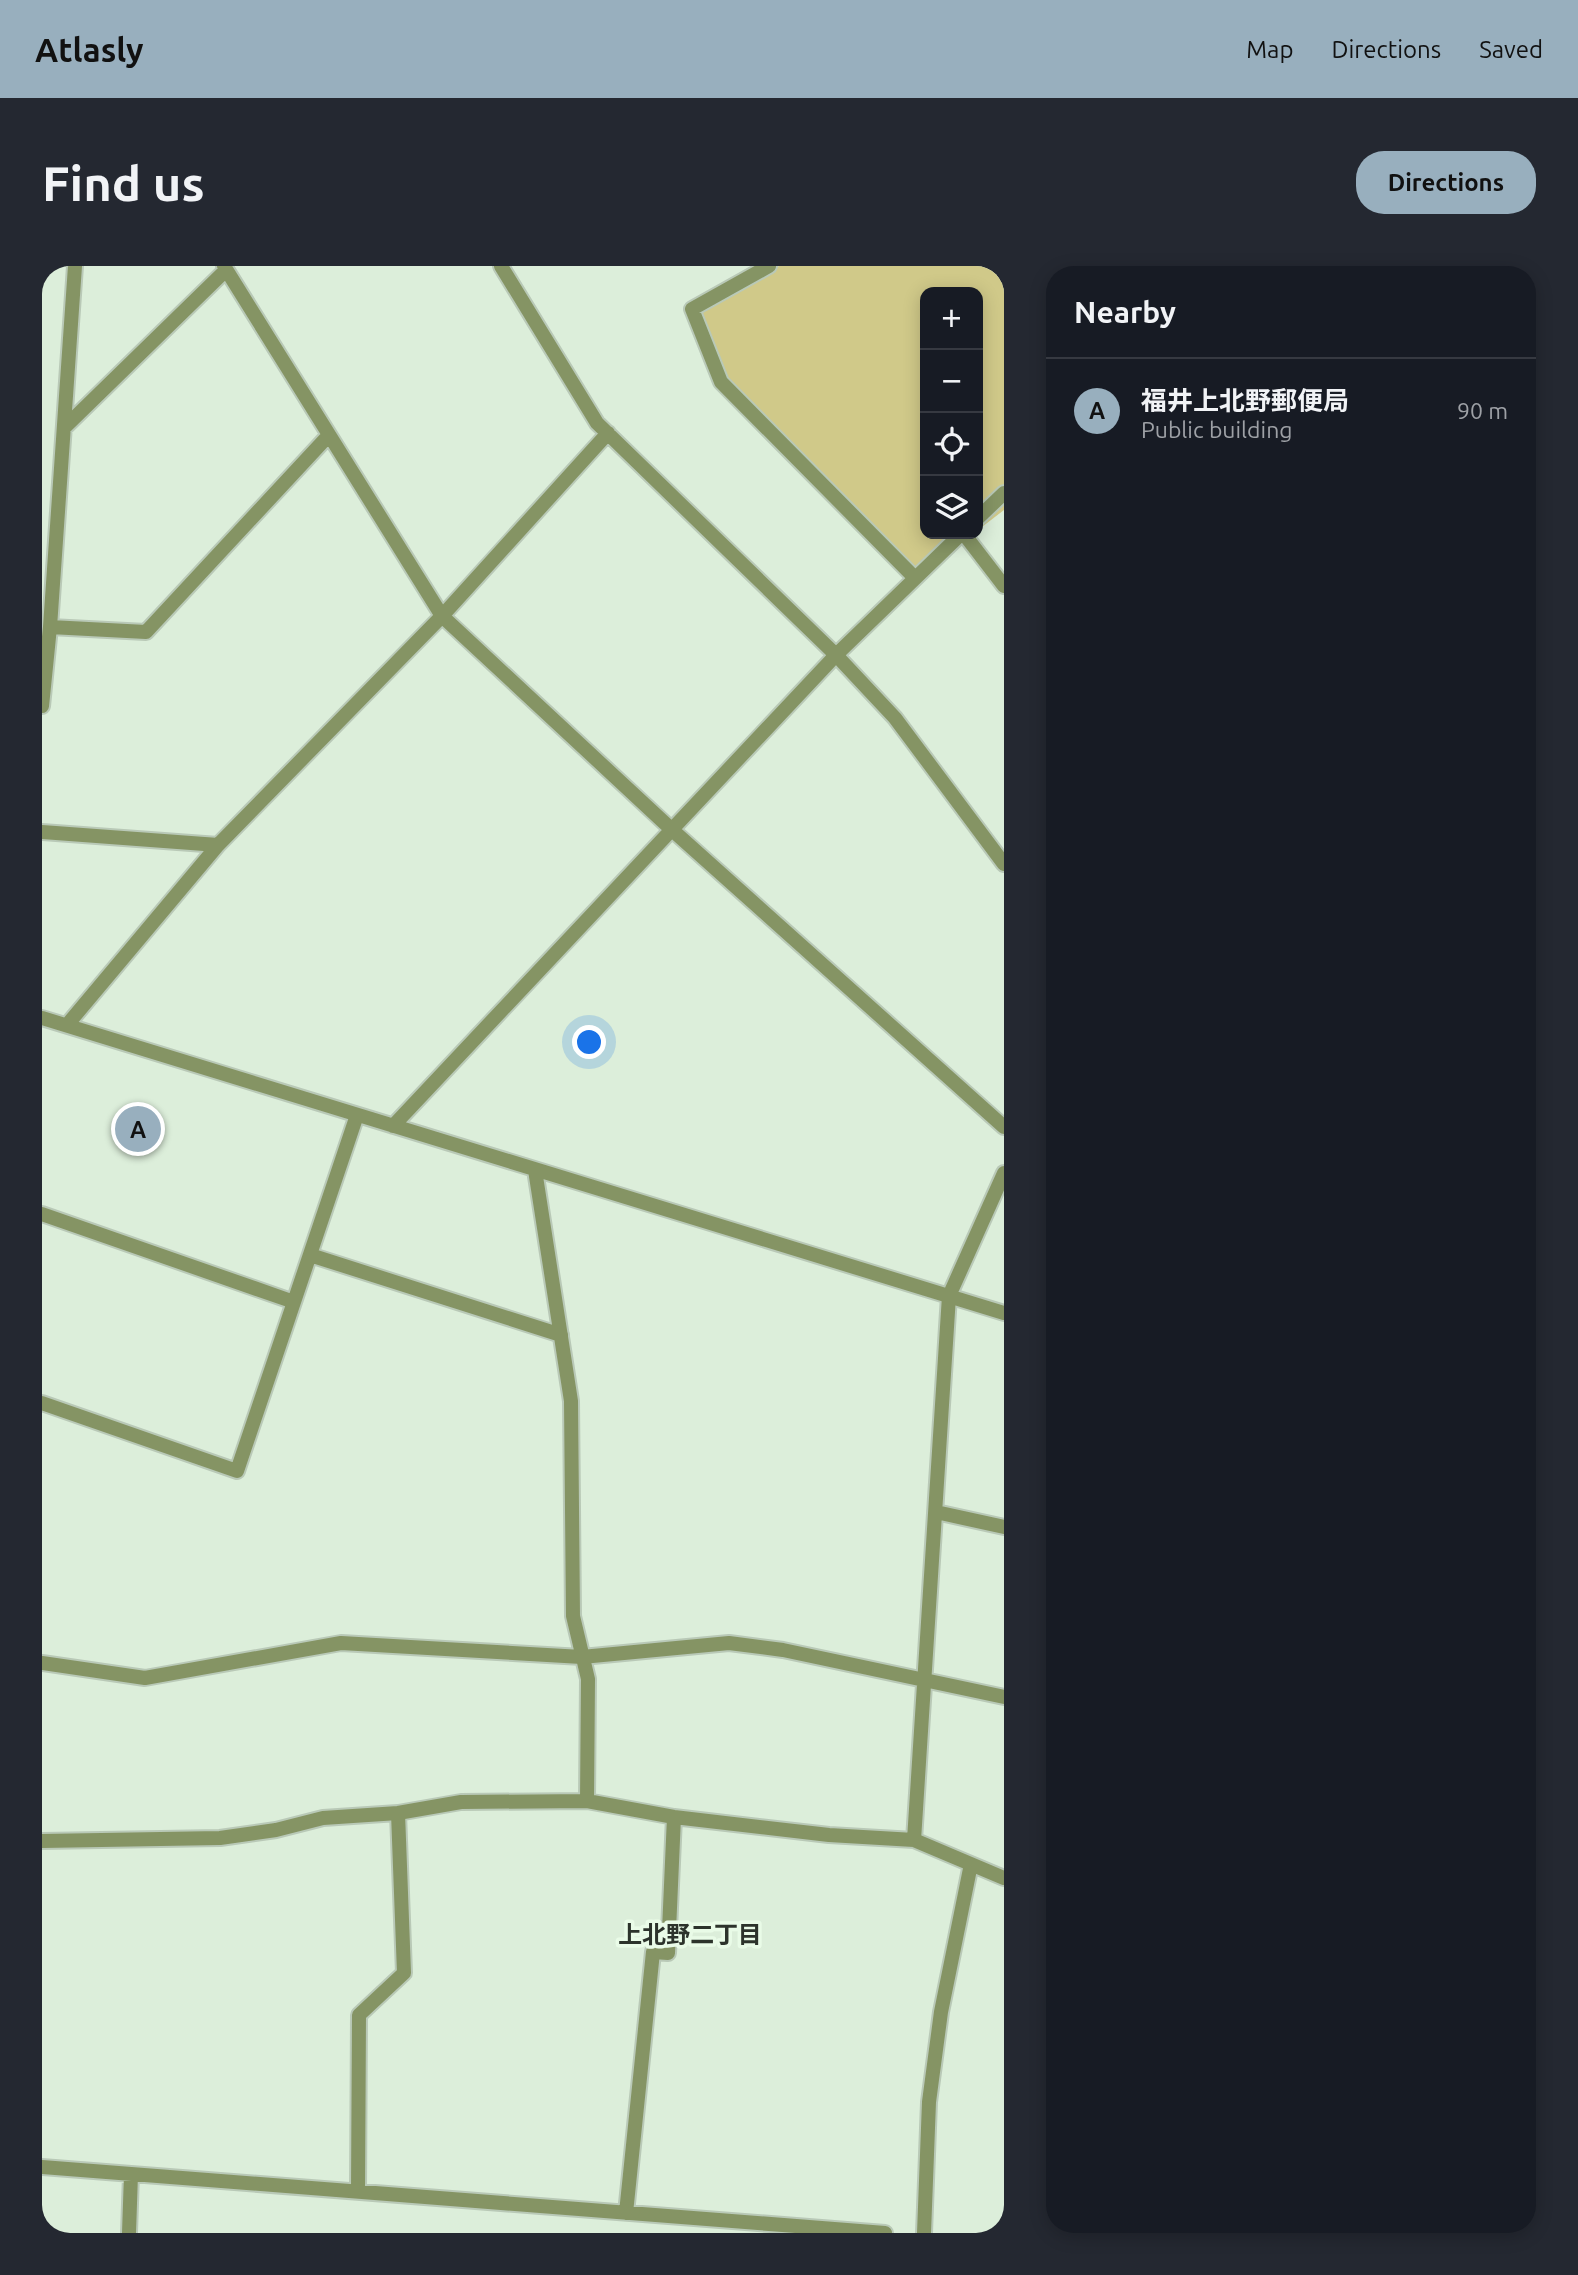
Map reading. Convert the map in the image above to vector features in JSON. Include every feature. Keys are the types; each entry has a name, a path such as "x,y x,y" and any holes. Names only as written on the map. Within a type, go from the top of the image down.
{"street":[{"path":"42,706 75,266"},
{"path":"500,266 597,423 836,654 895,718 1002,858"},
{"path":"769,266 692,309 721,382 915,578"},
{"path":"65,427 225,268 442,616 670,828 1004,1127"},
{"path":"67,1025 218,845 442,616 608,433"},
{"path":"50,627 146,632 329,435"},
{"path":"983,513 1004,492"},
{"path":"393,1126 836,654 958,539"},
{"path":"967,539 1004,586"},
{"path":"42,832 218,845"},
{"path":"42,1018 1004,1313"},
{"path":"42,1404 237,1471 357,1115"},
{"path":"535,1170 571,1401 573,1616 588,1679 587,1801"},
{"path":"914,1840 949,1296 1003,1176"},
{"path":"42,1214 294,1302"},
{"path":"310,1255 561,1335"},
{"path":"936,1512 1004,1527"},
{"path":"42,1663 145,1678 341,1643 582,1657 729,1643 783,1650 1004,1697"},
{"path":"42,1841 220,1838 276,1830 323,1818 397,1813 461,1802 587,1801 674,1817 829,1835 914,1840 1004,1878"},
{"path":"358,2192 359,2015 404,1973 397,1813"},
{"path":"626,2213 653,1952 668,1953 674,1817"},
{"path":"925,2233 931,2089 941,2012 971,1864"},
{"path":"42,2166 885,2233"},
{"path":"129,2233 131,2174"}],"shaded area":[{"path":"779,266 1004,266 1004,510 983,526 983,287 920,287 920,539 966,539 915,578 734,395 692,309"}],"place":[{"name":"福井上北野郵便局","path":"138,1129"}],"district":[{"name":"上北野二丁目","path":"690,1935"}]}
